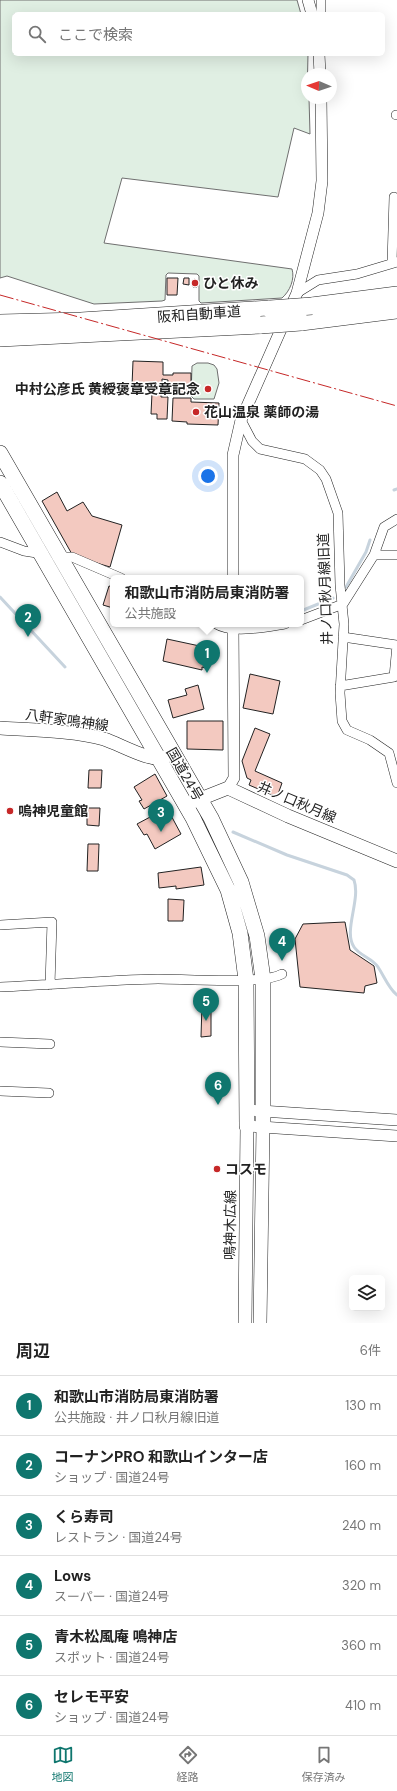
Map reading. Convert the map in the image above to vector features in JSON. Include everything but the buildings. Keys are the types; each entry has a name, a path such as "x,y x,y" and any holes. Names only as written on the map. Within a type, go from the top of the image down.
{"highway":[{"name":"阪和自動車道","path":"0,323 81,321 270,309 312,306 397,295"},
{"name":"阪和自動車道","path":"0,338 260,325 301,322 397,310"},
{"name":"国道24号","path":"0,453 61,557 167,756 185,805 213,857 228,890 240,933 246,980 247,1126"},
{"name":"国道24号","path":"0,482 42,554 167,756 199,798 211,818 241,882 257,936 263,979 264,1127"}],"main road":[{"name":"八軒家鳴神線","path":"0,728 104,739 134,752 167,756"},
{"path":"185,805 199,798 219,793 228,788"},
{"name":"井ノ口秋月線","path":"228,788 288,816 397,861"},
{"name":"鳴神木広線","path":"245,1323 247,1126"},
{"path":"260,1323 264,1127"}],"street":[{"path":"308,0 311,12"},
{"path":"321,0 321,12"},
{"path":"319,56 320,68"},
{"path":"233,575 234,455 241,420 298,293 318,213 322,181 321,104"},
{"path":"298,293 318,280 357,274 395,262 394,197"},
{"name":"井ノ口秋月線旧道","path":"241,420 252,441 260,449 305,459 320,470 326,479 338,513 340,585 343,604 343,637 340,686 342,721 347,730 370,740 389,753 397,783"},
{"path":"304,619 343,604 374,555 384,528 397,519"},
{"path":"0,542 24,551 61,557 72,557 114,575"},
{"path":"374,555 397,555"},
{"path":"228,788 234,778 233,627"},
{"path":"247,627 267,627"},
{"path":"340,686 394,677 397,645 343,637"},
{"path":"0,925 52,922 50,985"},
{"path":"0,987 157,979 246,980 275,978 282,974"},
{"path":"0,1042 50,1044"},
{"path":"0,1091 49,1092"},
{"path":"247,1110 397,1120"},
{"path":"247,1126 397,1136"}],"green space":[{"path":"0,0 297,0 300,12 12,12 12,56 308,56 308,68 301,68 301,104 309,104 310,134 294,128 278,197 122,178 104,243 292,269 293,277 291,285 282,298 201,303 199,301 199,276 197,274 168,273 166,275 165,300 94,304 7,276 0,278"},
{"path":"197,363 208,363 214,365 217,369 219,383 214,399 194,399 191,396 192,366"}],"waterway":[{"path":"346,587 366,552 370,540"},
{"path":"0,597 65,667"},
{"path":"304,610 333,598"},
{"path":"233,832 287,855 347,875 354,880 356,888 350,933 351,940 359,953 375,964 389,986 397,995"}],"power":[{"path":"0,295 397,406"}],"place":[{"name":"ひと休み","path":"195,283"},
{"name":"中村公彦氏 黄綬褒章受章記念","path":"208,389"},
{"name":"花山温泉 薬師の湯","path":"196,412"},
{"name":"コーナンPRO 和歌山インター店","path":"28,637"},
{"name":"和歌山市消防局東消防署","path":"207,673"},
{"name":"嗚神児童館","path":"10,811"},
{"name":"くら寿司","path":"161,832"},
{"name":"Lows","path":"282,961"},
{"name":"青木松風庵 鳴神店","path":"206,1021"},
{"name":"セレモ平安","path":"218,1105"},
{"name":"コスモ","path":"217,1169"}]}
